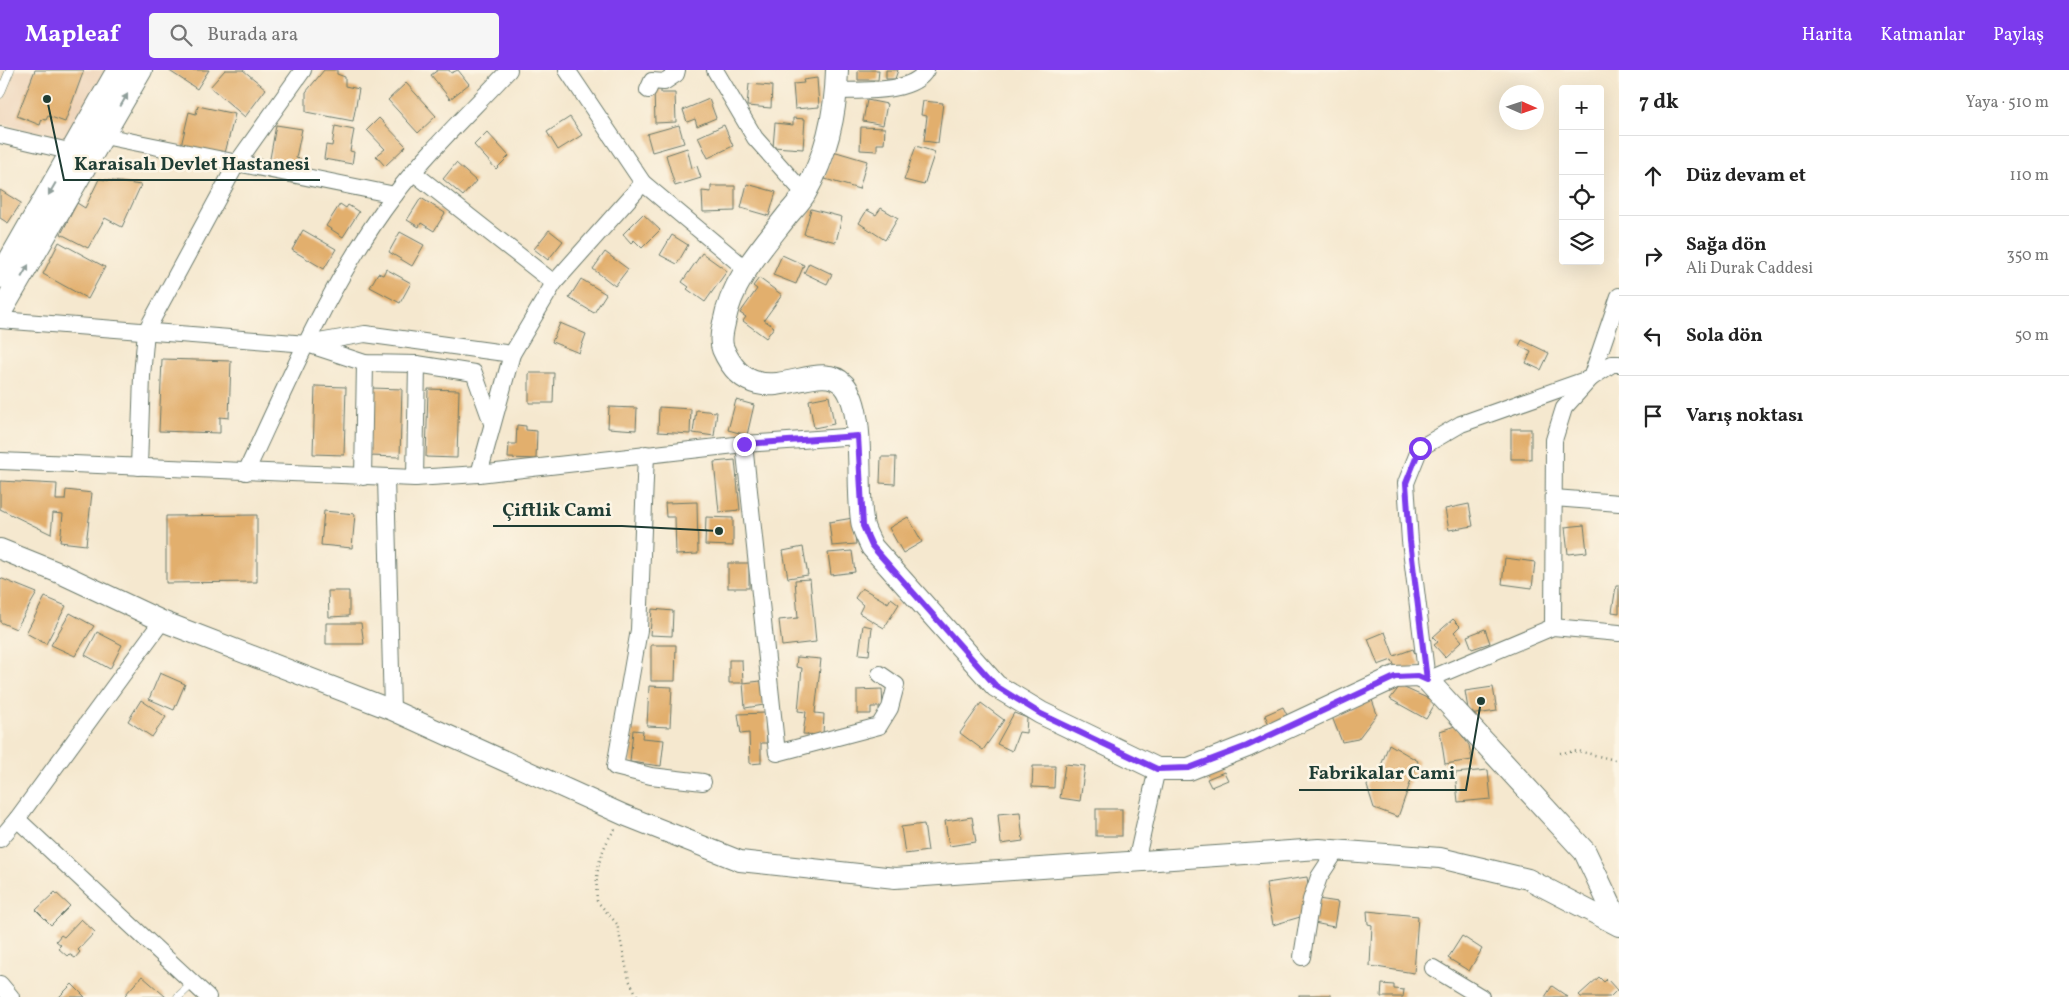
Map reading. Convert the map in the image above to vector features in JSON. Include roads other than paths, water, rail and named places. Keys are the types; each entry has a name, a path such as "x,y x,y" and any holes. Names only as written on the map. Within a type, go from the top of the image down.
{"main road":[{"path":"0,278 118,70"},
{"path":"0,313 141,70"},
{"path":"837,81 830,132 804,194 746,269 726,306 722,331 723,348 739,374 757,383 777,385 826,375 837,378 845,386 853,406 858,436 863,526 872,546 989,679 996,686 1041,714 1157,769 1189,768 1247,746 1395,677 1418,676 1427,680 1585,852 1619,925"}],"street":[{"path":"139,467 142,376 146,331 237,163 302,70"},
{"path":"246,472 307,344 358,248 395,195 509,70"},
{"path":"568,70 643,183 746,269"},
{"path":"648,90 652,82 664,82 676,74 677,70"},
{"path":"716,70 756,138 804,194"},
{"path":"837,81 896,88 911,84 924,75 926,70"},
{"path":"0,135 73,152"},
{"path":"104,136 395,195"},
{"path":"414,173 554,283"},
{"path":"478,474 512,354 554,283 643,183"},
{"path":"1553,627 1554,440 1564,408 1591,378 1619,296"},
{"path":"0,320 307,344 365,363 417,364 474,373 492,423"},
{"path":"307,344 365,334 512,354"},
{"path":"364,477 365,363"},
{"path":"415,478 417,364"},
{"path":"1619,364 1612,364 1591,378 1461,424 1420,448 1406,483 1410,541 1427,680 1553,627 1619,634"},
{"path":"0,461 415,478 478,474 744,444 858,436"},
{"path":"744,444 777,753 879,726 890,708 896,685 880,674"},
{"path":"646,454 639,630 615,767 650,776 703,782"},
{"path":"386,477 392,710"},
{"path":"1554,498 1619,503"},
{"path":"0,535 62,574"},
{"path":"0,549 62,574 162,620 392,710 624,815 740,861 895,878 1318,849 1440,858 1528,879 1619,925"},
{"path":"0,839 17,820 162,620"},
{"path":"1136,862 1157,769"},
{"path":"17,820 208,997"},
{"path":"1302,957 1311,900 1319,877 1336,851"},
{"path":"1434,968 1481,997"},
{"path":"0,984 11,997"}],"lane":[{"path":"0,94 10,70"},
{"path":"178,997 194,983"}],"place":[{"name":"Karaisalı Devlet Hastanesi","path":"47,99"},
{"name":"Çiftlik Cami","path":"719,531"},
{"name":"Fabrikalar Cami","path":"1481,701"}]}
